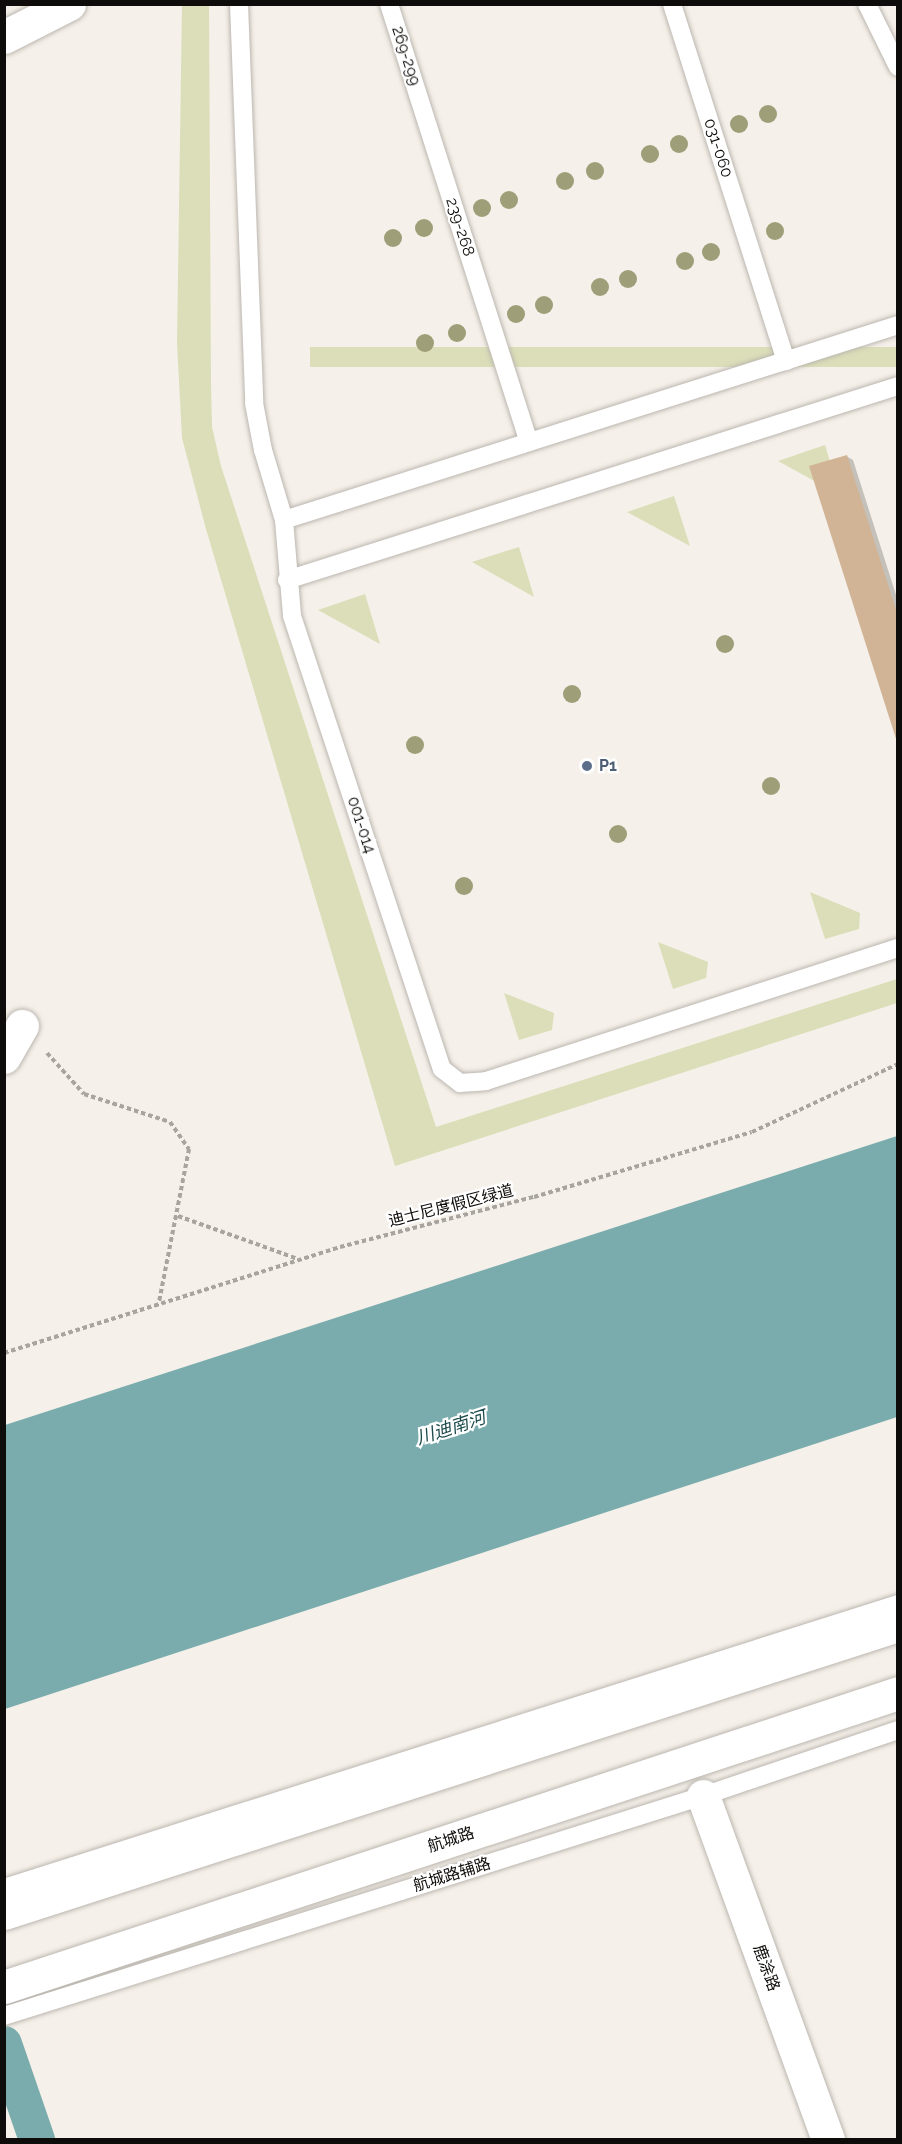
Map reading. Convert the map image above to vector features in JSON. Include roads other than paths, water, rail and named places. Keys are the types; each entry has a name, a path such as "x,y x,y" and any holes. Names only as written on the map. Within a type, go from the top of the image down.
{"main road":[{"path":"4,36 69,4"},
{"path":"4,1057 22,1026"},
{"path":"13,1898 897,1624"},
{"name":"航城路","path":"4,1987 60,1983 897,1693"},
{"name":"鹿涂路","path":"704,1796 828,2139"}],"lane":[{"name":"001-014","path":"239,4 254,403 263,450 284,520 287,580 292,616 442,1069 460,1083 486,1082 897,948"},
{"name":"269-299","path":"389,4 422,108"},
{"name":"031-060","path":"672,4 786,361"},
{"path":"867,4 897,67"},
{"name":"239-268","path":"422,108 529,442"},
{"path":"284,520 897,325"},
{"path":"287,580 897,386"},
{"path":"13,1898 897,1604"},
{"name":"航城路辅路","path":"4,2016 60,1983 704,1796 897,1730"}],"water":[{"name":"川迪南河","path":"897,1136 897,1417 5,1709 5,1425"}],"waterway":[{"path":"4,2044 37,2140"}],"place":[{"name":"P1","path":"587,766"}]}
